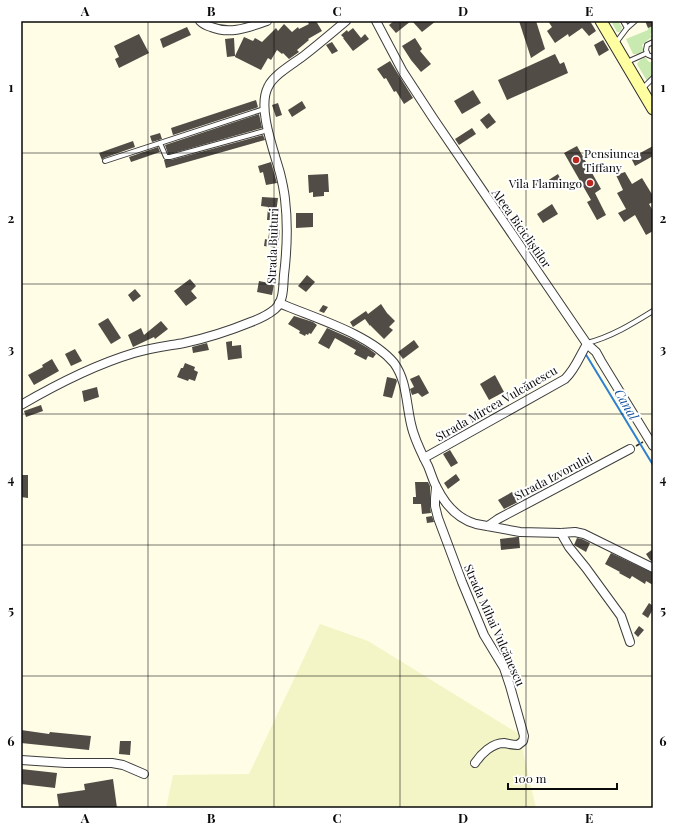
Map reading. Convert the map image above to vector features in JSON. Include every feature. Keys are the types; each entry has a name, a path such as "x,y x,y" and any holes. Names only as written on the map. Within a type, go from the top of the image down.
{"main road":[{"path":"601,21 653,109"}],"street":[{"path":"200,21 202,24 216,29 229,31 267,21"},
{"name":"Strada Buituri","path":"279,303 283,290 287,228 285,201 280,174 268,130 264,102 265,93 271,82 281,73 346,21"},
{"name":"Aleea Bicicliștilor","path":"376,21 403,72 433,118 587,344 596,352 651,442"},
{"path":"21,405 51,387 114,359 135,353 185,343 233,329 271,312 279,303 359,337 376,347 389,358 402,378 413,433 436,488 454,512 462,518 468,522 476,524 520,532 575,532 584,534 653,568"},
{"name":"Strada Mircea Vulcănescu","path":"424,458 565,378 572,372 587,344"},
{"name":"Strada Izvorului","path":"488,526 498,519 630,449"},
{"name":"Strada Mihai Vulcănescu","path":"436,488 435,502 438,518 484,635 504,668 524,736 523,741 518,745 505,743 491,747 475,763"},
{"path":"561,533 576,557 586,568 621,616 630,642"},
{"path":"21,760 66,763 112,763 123,765 144,774"}],"lane":[{"path":"623,21 627,28"},
{"path":"615,44 627,28 635,21"},
{"path":"653,42 647,45 646,48 650,56 653,57"},
{"path":"626,63 647,52"},
{"path":"642,89 653,78"},
{"path":"105,161 265,109"},
{"path":"160,143 166,157 170,157 268,130"},
{"path":"587,344 599,340 627,326 653,311"}],"path":[{"path":"630,449 651,442"}],"green space":[{"path":"611,21 618,21 622,27 621,31 617,32"},
{"path":"653,26 653,33 650,34 652,37 642,45 643,51 638,54 633,54 626,39 648,30 648,28"},
{"path":"645,57 649,62 653,62 652,75 647,81 637,64"},
{"path":"320,624 368,641 519,734 536,808 166,808 173,775 249,774"}],"building":[{"path":"307,21 316,21 322,31 308,39 309,40 297,50 299,52 289,59 277,50 271,60 268,58 261,70 235,56 244,37 253,41 255,38 262,42 276,28 278,31 284,24 292,32 298,27 299,29 309,24"},
{"path":"394,21 411,21 396,33 389,25"},
{"path":"412,21 436,21 422,32"},
{"path":"519,21 536,21 545,49 531,58"},
{"path":"548,21 590,21 596,31 589,36 582,28 569,37 568,34 555,43 547,31 552,27"},
{"path":"645,21 653,21 653,26 648,28"},
{"path":"187,27 191,35 163,48 160,39"},
{"path":"353,28 361,38 365,34 369,39 353,51 341,35 347,30 348,32"},
{"path":"139,34 149,53 119,68 115,59 119,57 114,46"},
{"path":"234,38 235,56 227,57 225,39"},
{"path":"415,38 422,49 420,51 431,64 421,72 402,46"},
{"path":"603,40 609,50 599,56 594,45"},
{"path":"332,42 338,51 332,54 326,45"},
{"path":"555,54 560,64 564,62 568,73 507,100 498,80"},
{"path":"390,61 413,98 404,104 396,91 394,92 386,78 384,79 377,69"},
{"path":"473,90 481,103 462,114 454,101"},
{"path":"256,100 258,107 256,108 173,135 171,128"},
{"path":"302,101 306,108 292,117 288,110"},
{"path":"278,103 282,115 276,117 272,105"},
{"path":"489,113 496,122 487,129 480,120"},
{"path":"259,114 262,128 168,154 165,145"},
{"path":"472,128 476,134 459,145 455,139"},
{"path":"160,133 162,139 152,142 150,136"},
{"path":"263,135 265,140 166,168 164,160 171,160"},
{"path":"133,141 135,147 102,160 99,153"},
{"path":"577,146 601,189 595,193 606,215 597,220 587,202 591,200 564,153"},
{"path":"653,146 653,156 635,166 631,158"},
{"path":"158,147 160,152 131,162 129,157"},
{"path":"271,162 277,183 266,185 263,172 260,173 258,166"},
{"path":"625,172 632,184 642,178 653,196 653,202 649,204 653,211 653,231 646,235 635,215 624,222 618,213 626,209 617,193 623,190 616,175"},
{"path":"328,174 329,192 324,192 324,196 313,197 313,192 309,193 308,175"},
{"path":"558,174 562,182 548,190 544,183"},
{"path":"262,197 278,198 276,213 280,214 278,230 280,230 278,248 264,246 265,239 268,240 271,220 267,220 268,207 261,206"},
{"path":"552,204 558,214 543,223 537,214"},
{"path":"296,213 313,213 313,227 296,228"},
{"path":"307,275 315,282 306,292 298,286"},
{"path":"190,279 196,286 191,291 197,298 186,306 174,291"},
{"path":"259,281 274,284 272,295 257,292"},
{"path":"135,289 141,296 133,302 128,295"},
{"path":"381,304 395,321 389,327 393,330 384,339 365,319 353,327 350,322 366,311 368,314"},
{"path":"323,305 328,307 324,313 319,311"},
{"path":"294,316 313,322 317,325 311,334 306,334 305,336 299,333 300,331 288,324"},
{"path":"108,318 121,338 111,344 98,324"},
{"path":"161,321 168,329 155,339 154,337 133,347 128,335 141,328 144,335"},
{"path":"327,328 354,340 376,354 373,358 368,356 366,360 354,354 356,350 335,338 329,349 318,343"},
{"path":"414,340 419,347 403,359 398,352"},
{"path":"232,341 232,346 241,345 242,358 228,360 226,342"},
{"path":"207,343 209,350 193,353 192,347"},
{"path":"75,349 82,361 71,366 65,354"},
{"path":"52,359 59,371 34,385 28,375 43,367 42,365"},
{"path":"185,363 195,367 194,370 198,372 195,381 189,379 188,381 177,377"},
{"path":"419,375 429,393 422,397 418,393 412,395 410,389 414,387 410,379"},
{"path":"495,375 504,392 489,400 480,384"},
{"path":"387,377 396,379 397,381 392,398 383,396"},
{"path":"97,387 99,397 84,402 82,391"},
{"path":"41,405 43,411 26,417 24,411"},
{"path":"450,450 458,463 451,467 443,454"},
{"path":"456,474 460,480 448,489 444,483"},
{"path":"21,475 28,475 28,498 21,497"},
{"path":"415,482 428,482 430,486 431,513 422,514 421,504 413,504 413,497 416,497"},
{"path":"512,492 518,502 504,509 498,500"},
{"path":"432,516 434,522 427,523 426,517"},
{"path":"519,537 520,548 501,550 500,539"},
{"path":"577,538 590,543 586,552 574,545"},
{"path":"653,549 653,562 646,554"},
{"path":"611,553 653,573 653,585 646,581 645,584 632,576 630,579 605,564"},
{"path":"649,603 653,606 653,609 648,618 642,614"},
{"path":"639,626 644,630 638,637 634,633"},
{"path":"21,730 49,734 50,732 91,736 89,750 21,743"},
{"path":"120,741 131,741 130,755 119,754"},
{"path":"21,769 57,773 55,788 21,784"},
{"path":"113,779 117,808 59,808 57,794 85,790 84,784"}],"waterway":[{"name":"Canal","path":"585,353 653,465"}],"place":[{"name":"Pensiunea Tiffany","path":"576,160"},
{"name":"Vila Flamingo","path":"590,183"}]}
